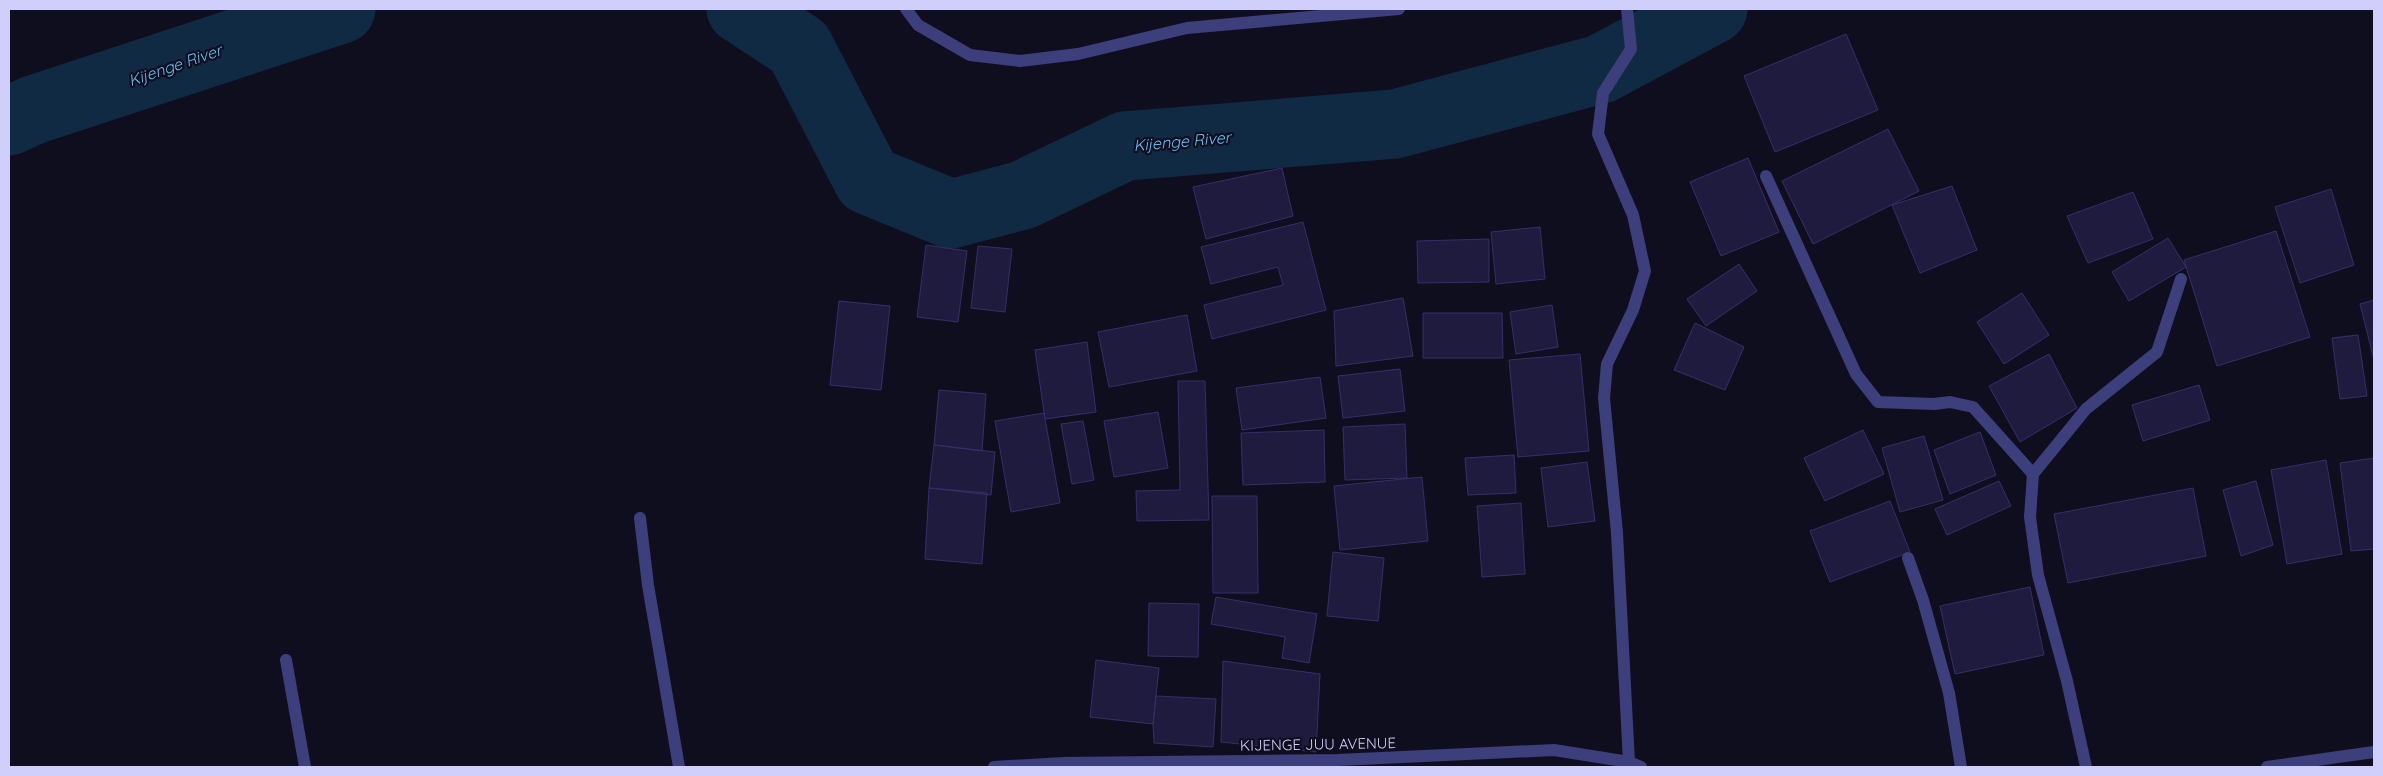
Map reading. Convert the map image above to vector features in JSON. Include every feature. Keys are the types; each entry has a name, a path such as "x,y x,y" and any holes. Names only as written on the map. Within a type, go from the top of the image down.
{"street":[{"path":"906,9 918,25 970,55 1020,61 1078,54 1186,28 1399,9"},
{"path":"1626,9 1631,49 1603,92 1598,134 1634,215 1645,271 1633,310 1607,364 1604,398 1617,533 1635,765"},
{"path":"1766,176 1856,374 1866,390 1878,402 1950,402 1973,407 2033,474"},
{"path":"2086,767 2067,681 2038,575 2030,517 2033,474 2086,408 2157,352 2181,280"},
{"path":"640,518 648,585 679,767"},
{"path":"1908,558 1923,600 1949,693 1962,767"},
{"path":"286,660 305,767"},
{"name":"KIJENGE JUU AVENUE","path":"994,767 1064,763 1217,765 1554,750 1635,765"},
{"path":"2266,767 2374,752"}],"building":[{"path":"1846,34 1878,110 1775,152 1744,76"},
{"path":"1888,129 1919,191 1813,244 1782,181"},
{"path":"1748,158 1779,232 1721,256 1690,182"},
{"path":"1282,168 1293,216 1206,239 1193,187"},
{"path":"1952,186 1977,250 1920,273 1892,205"},
{"path":"2331,189 2354,265 2300,283 2275,207"},
{"path":"2133,192 2153,239 2088,263 2067,216"},
{"path":"1303,222 1326,310 1212,339 1204,305 1283,285 1278,267 1211,284 1201,247"},
{"path":"1540,227 1545,279 1496,284 1491,232"},
{"path":"2276,231 2310,337 2217,366 2184,260"},
{"path":"2168,238 2186,267 2129,301 2112,272"},
{"path":"1489,239 1489,282 1418,283 1417,241"},
{"path":"926,245 967,251 958,322 917,317"},
{"path":"978,246 1012,249 1005,312 971,308"},
{"path":"1739,264 1757,291 1706,326 1687,299"},
{"path":"2022,293 2049,335 2004,364 1977,322"},
{"path":"1403,298 1413,356 1336,366 1334,311"},
{"path":"2374,300 2374,360 2360,304"},
{"path":"839,301 890,306 881,390 830,385"},
{"path":"1552,305 1558,347 1516,354 1510,312"},
{"path":"1423,313 1502,313 1503,358 1423,358"},
{"path":"1187,315 1197,371 1109,387 1098,332"},
{"path":"1695,323 1744,347 1725,390 1674,370"},
{"path":"2358,335 2367,396 2340,399 2332,338"},
{"path":"1087,342 1096,412 1045,419 1035,350"},
{"path":"1580,354 1589,451 1518,457 1509,360"},
{"path":"2049,354 2077,408 2020,442 1989,386"},
{"path":"1400,369 1405,411 1343,418 1338,376"},
{"path":"1320,377 1326,418 1242,430 1236,388"},
{"path":"1178,381 1205,381 1209,520 1137,521 1136,491 1180,490"},
{"path":"2199,385 2210,420 2143,441 2132,405"},
{"path":"939,390 986,394 982,451 934,445"},
{"path":"1158,412 1168,468 1114,477 1104,421"},
{"path":"1044,413 1060,503 1011,512 995,421"},
{"path":"1083,421 1094,480 1072,484 1061,424"},
{"path":"1405,424 1407,478 1345,480 1343,427"},
{"path":"1324,430 1325,482 1243,485 1241,433"},
{"path":"1863,430 1884,474 1825,501 1804,458"},
{"path":"1980,432 1996,475 1950,494 1934,450"},
{"path":"1924,436 1943,500 1900,512 1882,448"},
{"path":"934,445 995,452 991,495 929,488"},
{"path":"1514,455 1516,493 1468,495 1465,458"},
{"path":"2374,458 2374,549 2351,551 2340,463"},
{"path":"2326,460 2342,554 2287,564 2271,470"},
{"path":"1587,462 1595,521 1548,527 1541,468"},
{"path":"1422,477 1428,541 1340,550 1334,486"},
{"path":"1999,481 2011,506 1947,535 1935,509"},
{"path":"2256,481 2273,545 2241,556 2223,490"},
{"path":"929,488 987,493 982,564 925,559"},
{"path":"2193,488 2206,556 2068,583 2054,514"},
{"path":"1212,496 1257,496 1258,593 1213,593"},
{"path":"1890,501 1910,552 1830,582 1810,531"},
{"path":"1521,503 1525,574 1482,577 1477,506"},
{"path":"1333,552 1384,558 1378,621 1327,616"},
{"path":"2030,587 2044,655 1955,674 1940,606"},
{"path":"1216,597 1317,614 1309,663 1282,658 1285,637 1211,624"},
{"path":"1149,603 1199,604 1198,657 1148,656"},
{"path":"1096,660 1159,668 1153,724 1090,717"},
{"path":"1223,661 1320,674 1316,752 1221,742"},
{"path":"1156,696 1216,699 1213,747 1154,743 1153,724"}],"waterway":[{"name":"Kijenge River","path":"9,121 33,110 341,9"},
{"name":"Kijenge River","path":"741,9 799,47 868,180 951,214 1023,195 1125,146 1395,124 1601,69 1713,9"}]}
